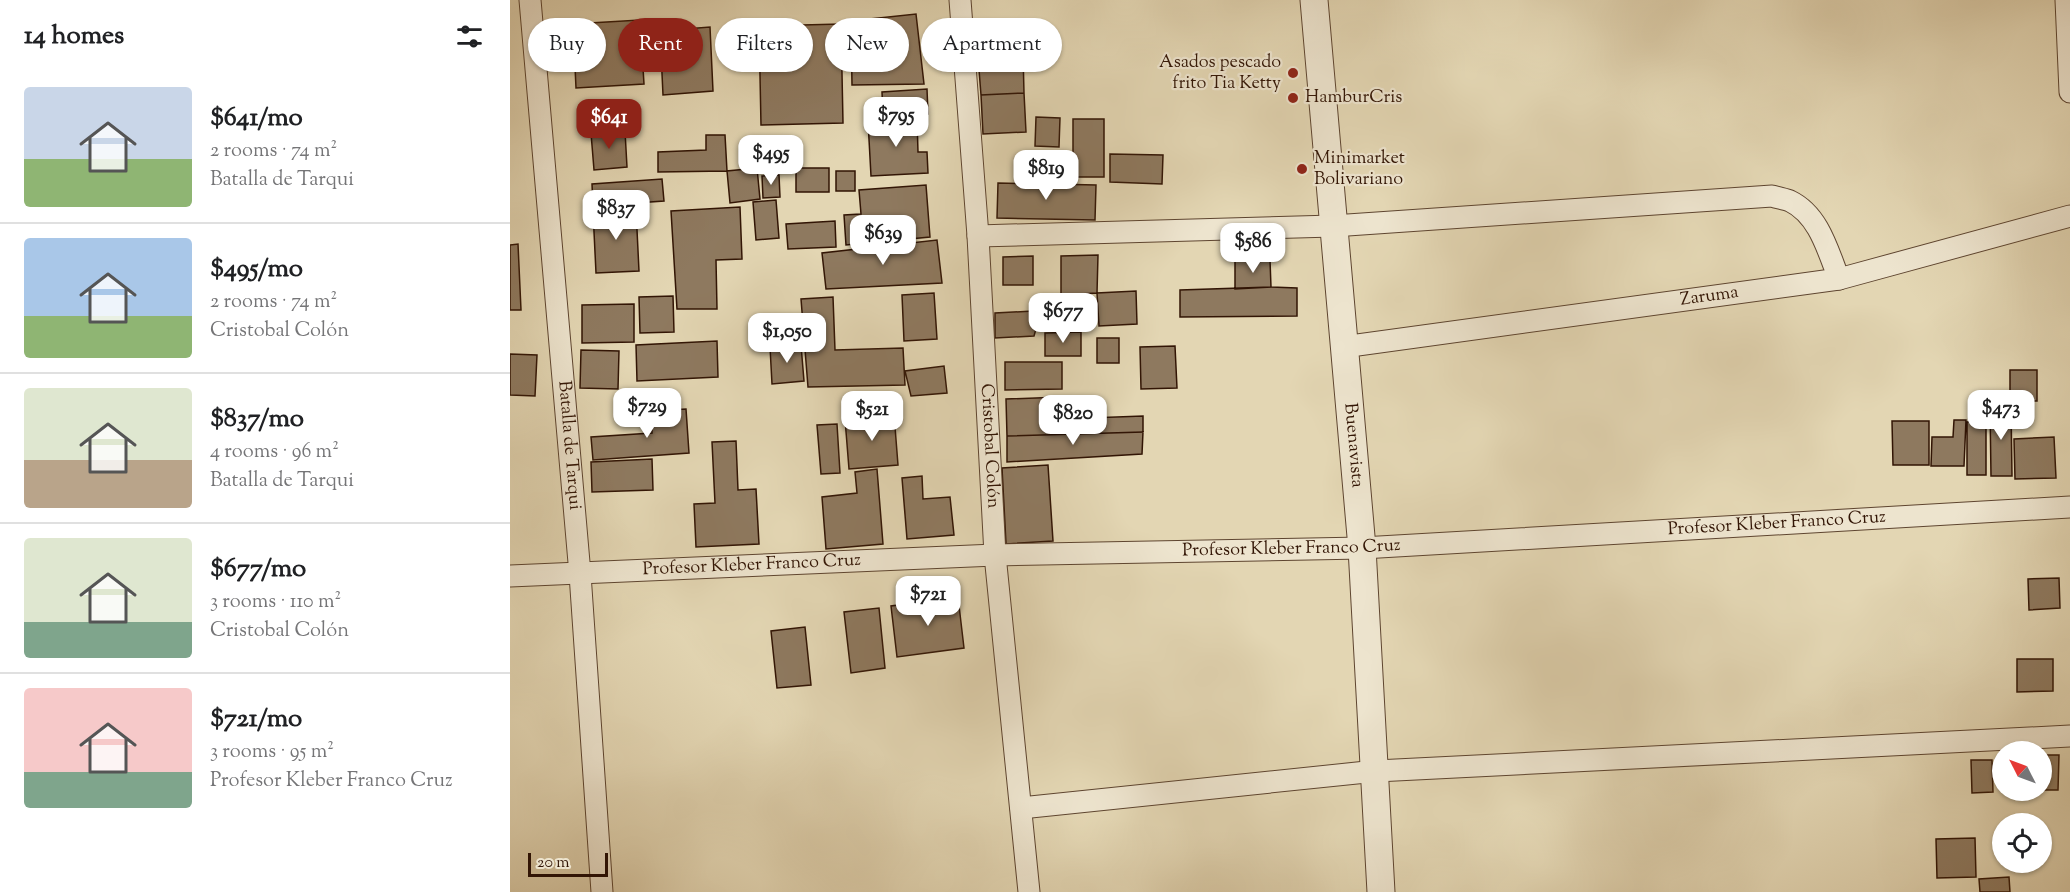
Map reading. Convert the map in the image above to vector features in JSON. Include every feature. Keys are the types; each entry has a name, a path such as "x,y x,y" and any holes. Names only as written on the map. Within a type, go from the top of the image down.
{"street":[{"name":"Batalla de Tarqui","path":"530,0 580,574 602,892"},
{"name":"Cristobal Colón","path":"960,0 978,236 995,555 1029,892"},
{"name":"Buenavista","path":"1314,0 1362,548 1382,892"},
{"path":"2066,0 2070,92"},
{"path":"978,236 1334,226 1772,196 1791,201 1809,216 1821,232 1839,279"},
{"name":"Zaruma","path":"1343,347 1839,279 2070,216"},
{"name":"Profesor Kleber Franco Cruz","path":"510,576 995,555 1362,548 2070,507"},
{"path":"1021,808 1376,771 2070,736"}],"building":[{"path":"916,14 924,84 852,85 852,72 909,72 909,18 879,18"},
{"path":"618,21 618,72 643,72 644,84 576,88 575,72 606,72 606,22"},
{"path":"825,24 825,72 842,72 843,123 761,125 760,72 813,72 813,25"},
{"path":"710,27 713,91 663,95 662,72 703,72 703,28"},
{"path":"979,72 1023,72 1024,93 981,95"},
{"path":"927,89 928,114 883,116 882,92"},
{"path":"1024,93 1026,132 983,134 981,95"},
{"path":"1036,117 1060,118 1059,147 1035,146"},
{"path":"917,119 918,152 927,152 928,173 871,176 868,121"},
{"path":"1073,119 1104,119 1104,177 1073,177"},
{"path":"625,131 627,167 594,170 591,133"},
{"path":"706,135 725,135 727,171 658,172 658,152 706,150"},
{"path":"1110,154 1163,155 1162,184 1110,182"},
{"path":"757,168 760,199 730,203 727,171"},
{"path":"796,168 829,168 829,192 796,192"},
{"path":"836,171 855,171 855,191 836,191"},
{"path":"779,175 780,197 763,198 762,176"},
{"path":"662,179 664,201 593,206 592,184"},
{"path":"998,183 1096,185 1095,220 997,218"},
{"path":"926,185 930,237 846,245 844,215 861,214 859,190"},
{"path":"776,200 779,238 756,240 753,202"},
{"path":"740,207 742,259 716,260 717,309 677,309 671,211"},
{"path":"636,209 639,271 596,273 593,211"},
{"path":"835,221 836,247 788,249 786,224"},
{"path":"937,240 942,283 826,289 822,253"},
{"path":"518,244 521,310 510,310 510,245"},
{"path":"1098,255 1097,293 1061,295 1061,256"},
{"path":"1033,256 1033,285 1003,285 1003,257"},
{"path":"1270,260 1271,287 1235,289 1235,261"},
{"path":"1297,288 1297,316 1180,317 1180,290"},
{"path":"1136,291 1137,324 1099,326 1097,293"},
{"path":"934,293 937,339 904,341 902,295"},
{"path":"1061,295 1065,325 1036,329 1032,299"},
{"path":"673,296 674,332 640,333 639,297"},
{"path":"833,297 835,350 903,348 905,385 808,387 801,299"},
{"path":"634,304 634,342 582,343 582,305"},
{"path":"1033,311 1036,329 1034,336 995,338 995,313"},
{"path":"1081,332 1081,356 1045,356 1045,333"},
{"path":"1097,338 1119,338 1119,363 1097,363"},
{"path":"717,341 718,377 637,381 636,345"},
{"path":"801,345 804,381 772,384 770,347"},
{"path":"1175,346 1177,388 1141,389 1140,347"},
{"path":"581,350 619,351 618,389 580,388"},
{"path":"510,354 537,355 535,396 510,395"},
{"path":"1005,362 1062,362 1062,389 1005,390"},
{"path":"944,366 947,393 911,396 905,371"},
{"path":"2010,370 2037,370 2037,401 2010,401"},
{"path":"1088,396 1089,418 1143,416 1143,432 1007,436 1006,399"},
{"path":"2011,406 2012,476 1991,476 1990,407"},
{"path":"686,409 689,453 593,460 591,437 652,433 651,411"},
{"path":"894,414 898,465 849,469 845,419"},
{"path":"1954,420 1966,420 1964,466 1931,466 1932,437 1953,437"},
{"path":"1892,421 1929,421 1929,465 1893,465"},
{"path":"1986,421 1986,475 1967,475 1967,422"},
{"path":"837,424 840,473 821,474 817,425"},
{"path":"1143,432 1142,454 1007,462 1007,436"},
{"path":"2054,437 2056,478 2015,479 2014,439"},
{"path":"736,441 738,490 756,489 759,544 696,547 694,504 715,503 712,442"},
{"path":"652,459 653,490 592,492 591,462"},
{"path":"1048,465 1053,541 1006,544 1002,468"},
{"path":"877,469 883,544 826,549 822,497 857,493 855,472"},
{"path":"922,476 923,499 950,497 954,535 907,539 902,478"},
{"path":"2059,578 2060,608 2029,610 2028,579"},
{"path":"958,597 964,648 897,657 891,606"},
{"path":"879,608 885,668 851,673 844,612"},
{"path":"805,627 811,685 777,688 771,631"},
{"path":"2017,659 2053,659 2053,691 2017,692"},
{"path":"2052,755 2059,755 2058,790 2052,790"},
{"path":"1971,760 1992,760 1992,792 1972,793"},
{"path":"1975,838 1976,877 1937,878 1936,839"},
{"path":"2009,877 2010,892 1980,892 1979,879"}],"place":[{"name":"Asados pescado frito Tia Ketty","path":"1293,73"},
{"name":"HamburCris","path":"1293,98"},
{"name":"Minimarket Bolivariano","path":"1302,169"}]}
